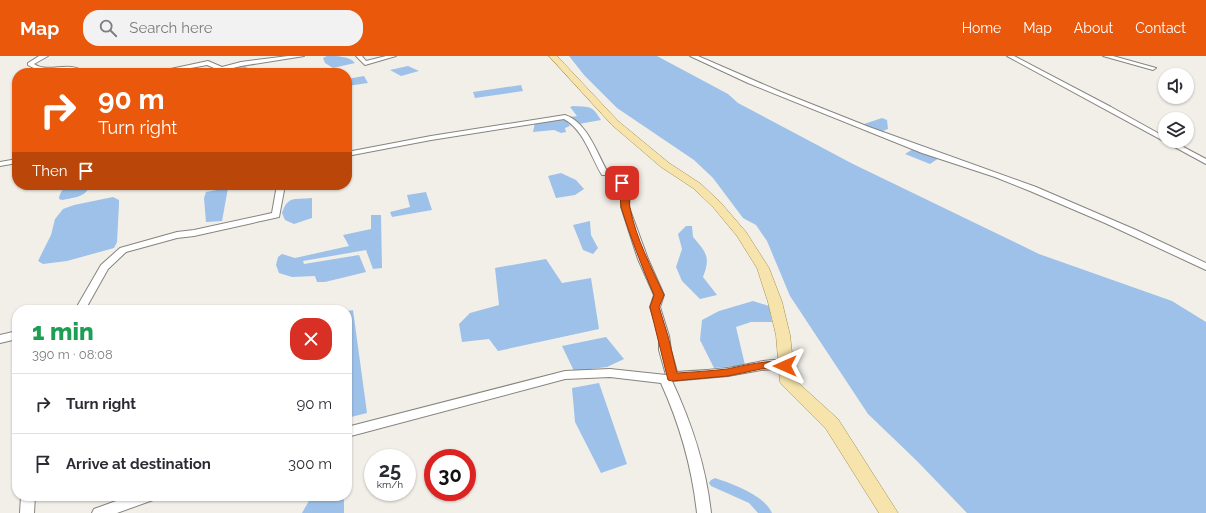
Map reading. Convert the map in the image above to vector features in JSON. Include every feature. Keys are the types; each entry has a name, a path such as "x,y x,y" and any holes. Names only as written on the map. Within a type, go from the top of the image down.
{"main road":[{"path":"553,56 614,123 665,165 697,186 717,205 742,234 763,268 775,302 783,335 785,366 788,382 832,424 889,513"}],"street":[{"path":"38,68 30,64 36,58 45,56"},
{"path":"224,68 241,64 301,56"},
{"path":"359,56 365,63 393,56"},
{"path":"693,56 729,74 834,117 926,152 1006,178 1122,227 1206,267"},
{"path":"1010,56 1110,108 1158,136"},
{"path":"1106,56 1153,68"},
{"path":"182,68 208,63 218,68"},
{"path":"352,153 512,124 565,117 569,118 582,132 596,160 605,173 618,173 626,193 625,207 643,259 659,295 655,307 664,336 668,378 693,447 703,495 704,513"},
{"path":"1179,148 1206,162"},
{"path":"0,164 12,162"},
{"path":"83,305 104,267 123,250 177,235 194,234 276,215 280,190"},
{"path":"0,339 12,336"},
{"path":"352,431 565,375 610,373 668,378 728,372 761,366 785,366"},
{"path":"27,513 28,501"},
{"path":"99,513 134,501"}],"water":[{"path":"327,56 338,56 350,59 355,63 333,68 325,63 323,58"},
{"path":"569,56 657,56 728,94 738,103 853,164 1039,254 1172,301 1206,322 1206,513 967,513 917,461 868,414 790,296 767,241 756,225 743,218 713,178 694,160 617,108 584,75"},
{"path":"243,65 248,68 227,68"},
{"path":"408,66 419,71 401,76 390,70"},
{"path":"364,76 368,83 352,85 352,78"},
{"path":"521,85 523,91 475,98 473,92"},
{"path":"583,106 593,109 601,120 579,124 571,117 577,116 570,107"},
{"path":"882,118 887,120 888,129 880,132 861,125"},
{"path":"566,119 570,126 565,128 566,132 561,133 554,130 533,132 535,122"},
{"path":"913,149 939,158 930,164 905,154"},
{"path":"561,173 576,180 584,189 575,195 556,198 548,176"},
{"path":"62,190 87,190 75,198 62,200 59,199"},
{"path":"228,190 222,221 206,222 204,198 206,192"},
{"path":"426,192 432,210 392,217 390,212 410,207 407,195"},
{"path":"113,197 119,200 117,242 114,248 67,261 43,264 38,261 51,235 55,219 63,209 74,205"},
{"path":"312,198 312,218 294,224 285,220 282,213 287,203 297,199"},
{"path":"371,215 381,215 382,268 373,269 366,250 303,261 304,264 359,255 366,272 325,282 317,282 315,276 292,277 279,273 276,265 278,257 282,254 295,258 349,246 343,235 371,229"},
{"path":"590,221 591,235 598,248 593,254 583,250 573,225"},
{"path":"686,226 692,226 693,237 706,255 707,264 703,277 717,295 700,299 682,281 676,267 682,249 678,234"},
{"path":"546,259 562,283 591,278 599,329 498,351 489,339 462,342 459,324 470,313 499,305 495,268"},
{"path":"753,301 769,306 772,322 751,322 736,327 745,365 714,368 700,340 702,320 719,311"},
{"path":"352,310 367,413 352,417"},
{"path":"606,337 624,359 607,367 574,371 562,346"},
{"path":"599,383 627,464 601,473 575,422 572,388"},
{"path":"309,501 344,501 344,513 302,513"}],"waterway":[{"path":"715,483 753,500 766,513"}],"route":[{"path":"622,183 626,193 625,207 643,259 659,295 656,300 655,307 664,336 665,350 672,378 728,372 761,366 785,366"}]}
